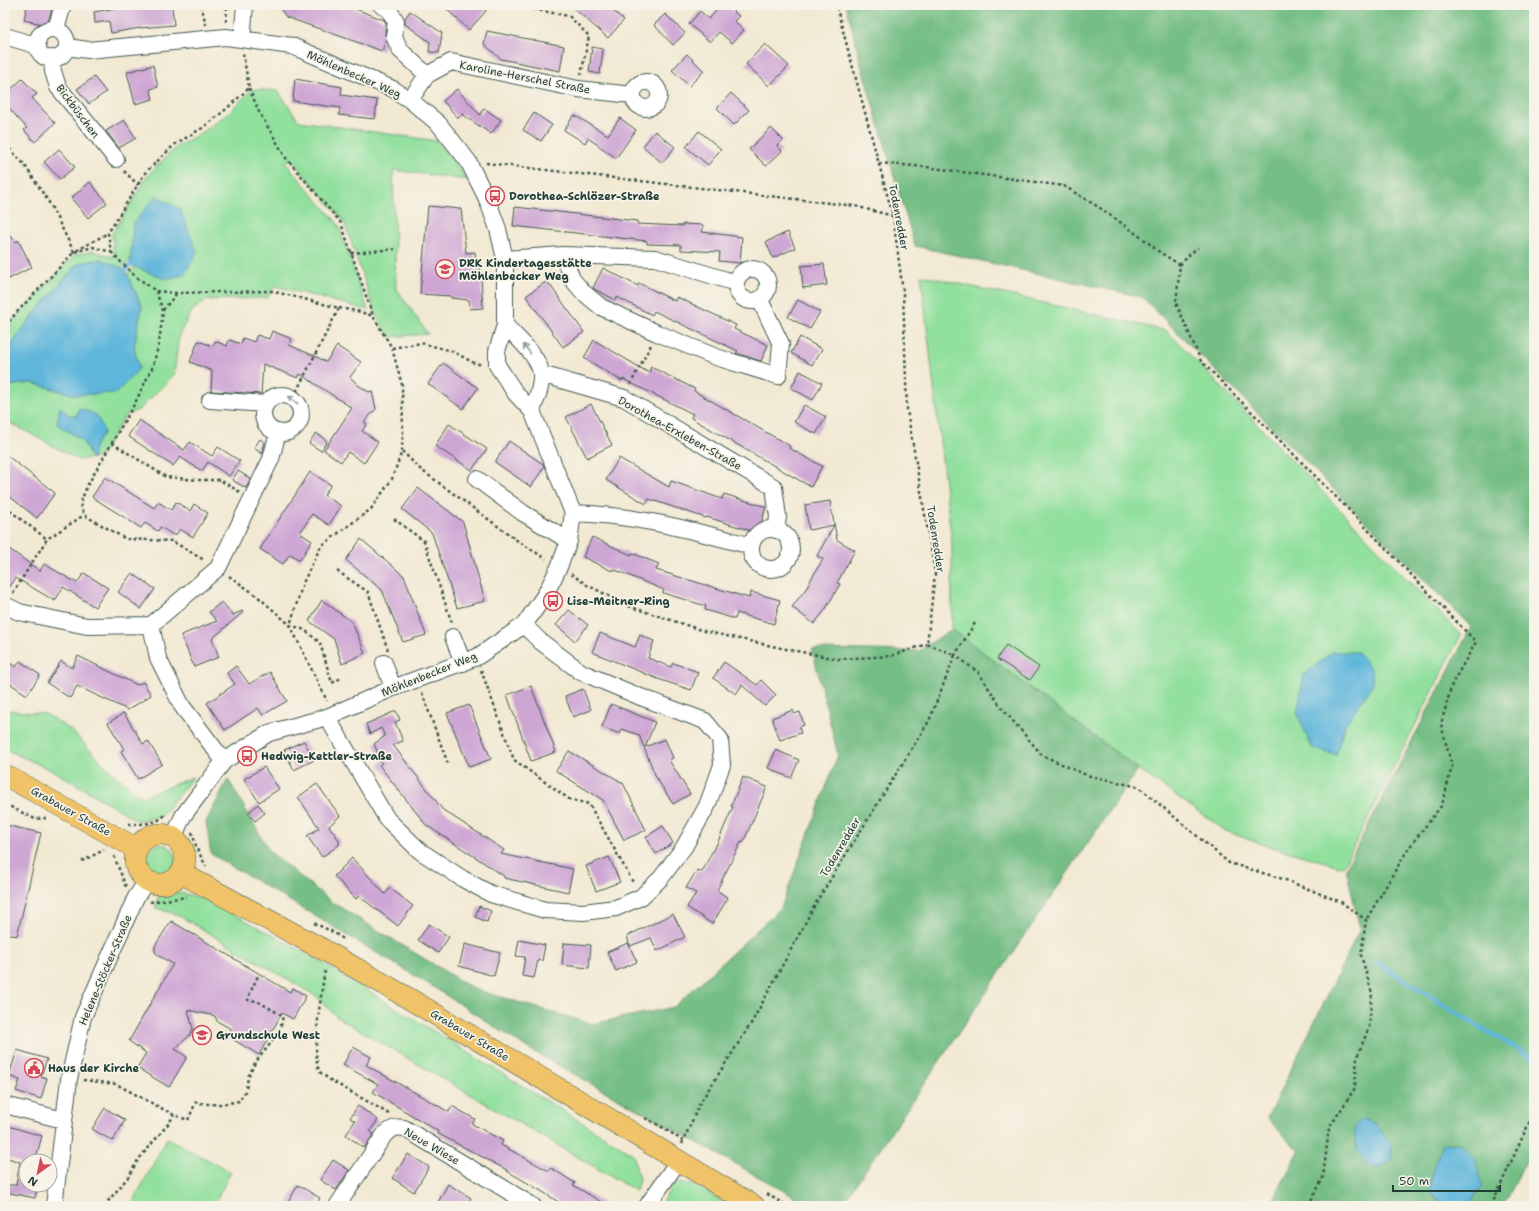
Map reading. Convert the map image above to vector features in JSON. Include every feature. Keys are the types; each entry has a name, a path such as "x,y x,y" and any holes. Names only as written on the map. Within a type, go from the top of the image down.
{"main road":[{"name":"Grabauer Straße","path":"5,775 137,849"},
{"path":"159,834 173,838 179,843 183,850 185,858 184,865 190,877 176,878 170,882 155,884 142,889 135,864 137,849 140,843 152,835 159,834"},
{"name":"Grabauer Straße","path":"190,877 324,950 408,998 754,1206"}],"street":[{"path":"56,29 63,5"},
{"path":"242,39 245,5"},
{"path":"381,5 388,9 396,21 394,36 400,50 427,75"},
{"path":"51,29 56,29 66,38 67,47 61,55 52,58 43,55 38,46 42,33 51,29"},
{"path":"5,36 38,46"},
{"name":"Möhlenbecker Weg","path":"67,47 88,50 226,37 292,46 393,89 410,100 439,124 468,161 487,198 498,229 505,259 505,325 497,351 497,365"},
{"name":"Bickbüschen","path":"52,58 53,71 58,88 116,159"},
{"name":"Karoline-Herschel Straße","path":"410,100 427,75 451,62 578,89 632,95"},
{"path":"505,259 563,255 655,258 736,283"},
{"path":"563,255 572,278 583,292 601,307 657,333 716,357 778,376 781,344 760,300"},
{"path":"757,270 766,277 768,288 760,300 745,300 738,293 736,283 746,271 757,270"},
{"path":"505,325 526,347 536,361 542,374 540,390 532,411"},
{"path":"497,365 516,394 532,411 573,513 606,515 640,520 692,530 751,546"},
{"name":"Dorothea-Erxleben-Straße","path":"542,374 624,398 774,487 778,517 776,530"},
{"path":"281,395 293,398 298,402 300,408 300,421 291,431 278,432 273,430 265,421 264,409 266,404 270,399 281,395"},
{"path":"210,400 266,404"},
{"path":"5,606 19,612 87,626 151,625 218,568 271,459 278,432"},
{"path":"477,479 523,513 569,541"},
{"name":"Möhlenbecker Weg","path":"173,838 184,816 224,762 269,733 331,715 393,688 470,660 524,625 545,595 559,567 569,541 573,513"},
{"path":"770,529 776,530 787,538 790,544 789,557 780,567 767,569 760,566 752,557 751,546 754,538 758,534 770,529"},
{"path":"151,625 158,658 182,706 224,762"},
{"path":"331,715 387,819 420,851 463,879 491,894 546,910 583,912 616,908 641,897 661,878 684,847 707,806 722,765 720,739 705,721 638,696 581,672 540,641 524,625"},
{"path":"453,632 470,660"},
{"path":"386,658 393,688"},
{"name":"Helene-Stöcker-Straße","path":"54,1206 69,1079 83,1017 142,889"},
{"path":"5,1105 63,1120"},
{"name":"Neue Wiese","path":"337,1206 385,1134 398,1127 404,1128 533,1206"},
{"path":"646,1206 679,1160"}],"path":[{"path":"201,5 210,39"},
{"name":"Todenredder","path":"836,5 893,216 903,292 907,410 935,573 927,644"},
{"path":"516,6 568,16 589,36 578,89"},
{"path":"242,39 249,88 259,112 286,158 341,223 373,316 392,348 402,385 404,432 402,451 392,479 371,509 321,546 303,583 290,625 331,715"},
{"path":"5,326 74,252 108,233 145,173 174,145 204,127 249,88"},
{"path":"5,144 24,164 50,204 74,252"},
{"path":"468,161 847,205 893,216"},
{"path":"879,163 926,167 1064,186 1100,208 1158,251 1180,264"},
{"path":"108,233 110,252"},
{"path":"74,252 93,248 110,252 136,276 156,291 177,293 272,291 373,316"},
{"path":"1198,248 1180,264 1176,303 1201,361 1348,509 1476,642 1452,684 1441,724 1452,767 1442,805 1408,849 1366,920 1362,955 1372,993 1369,1027 1357,1057 1355,1088 1329,1128 1323,1178 1308,1206"},
{"path":"351,253 395,249"},
{"path":"156,291 163,311 153,366 87,486 80,504 84,515 126,539 172,541 218,568 256,595 290,625 305,630 320,643 332,683 341,678"},
{"path":"163,311 177,293"},
{"path":"293,398 339,308"},
{"path":"624,398 657,333"},
{"path":"392,348 421,343 452,351 476,364 497,365"},
{"path":"112,443 166,477 198,480 220,480 252,499"},
{"path":"402,451 420,469 518,541 587,585 631,607 704,631 838,659 891,656 927,644 955,655 978,672 1001,707 1042,755 1086,775 1139,787 1229,863 1283,879 1341,902 1366,920"},
{"path":"5,507 47,539"},
{"path":"5,606 47,539 84,515"},
{"path":"394,519 424,541 453,632"},
{"path":"337,571 368,592 386,658"},
{"name":"Todenredder","path":"679,1160 683,1141 700,1103 752,1022 817,901 929,721 955,655 975,623"},
{"path":"470,660 514,760 569,799 589,804 641,897"},
{"path":"417,679 448,764"},
{"path":"5,804 34,820 53,816"},
{"path":"82,861 104,850 108,851"},
{"path":"112,851 128,893 142,889 149,902 194,896 190,877"},
{"path":"326,965 318,1007 316,1054 319,1071 327,1078 391,1116 398,1127"},
{"path":"69,1079 116,1084 174,1115 188,1120 196,1102 205,1104 226,1104 239,1101 246,1090 248,1077 254,1063 274,1039 281,1026 282,1016 257,1001 248,1000 258,976"},
{"path":"1491,1206 1534,1112"},
{"path":"104,1206 129,1176 138,1160 174,1115"}],"green space":[{"path":"846,5 1534,5 1534,1143 1504,1206 1468,1206 1482,1187 1429,1191 1442,1206 1270,1206 1299,1151 1267,1118 1360,929 1346,868 1471,627 1142,297 915,246 862,68"},
{"path":"252,89 278,91 299,121 437,141 468,180 393,170 396,288 428,334 389,337 376,315 344,221 291,159 285,162 338,224 368,310 275,286 267,298 206,300 192,311 179,335 174,375 140,409 125,416 100,457 79,460 5,420 5,386 32,383 75,395 139,369 134,347 142,306 127,274 135,267 133,224 131,259 121,268 101,259 77,264 31,318 10,347 5,351 5,331 19,314 75,255 93,251 114,257 112,234 148,175 176,147 206,130 227,114","holes":["60,407 69,415 77,416 79,408 104,432 94,447 91,458 82,440 57,424"]},
{"path":"921,275 1167,331 1461,635 1343,867 1258,843 1226,831 1138,769 952,629 952,545"},
{"path":"952,629 1138,769 841,1206 811,1206 529,1049 427,983 211,854 206,822 228,779 270,852 333,903 474,989 592,1024 674,1007 781,908 838,755 812,649 919,651"},
{"path":"5,710 46,714 72,731 107,768 142,797 193,777 161,816 138,821 57,773 5,749"},
{"path":"157,844 163,844 173,851 176,860 175,866 169,873 163,876 157,876 147,869 144,863 144,857 151,847"},
{"path":"161,889 204,898 308,954 633,1154 639,1179 636,1191 337,1017 316,996 178,915 155,908"},
{"path":"167,1138 231,1172 213,1206 131,1206"},
{"path":"674,1183 694,1184 730,1206 660,1206"}],"water":[{"path":"156,196 180,209 197,252 184,275 165,279 130,265 133,224"},
{"path":"101,259 125,270 142,306 134,347 139,369 116,393 75,395 32,383 5,386 5,351 10,347 31,318 77,264"},
{"path":"60,407 69,415 77,416 79,408 97,415 104,432 94,447 92,459 82,440 57,424"},
{"path":"1332,652 1358,652 1372,670 1373,685 1345,725 1336,755 1312,748 1297,713 1304,675"},
{"path":"1363,1119 1375,1123 1392,1145 1392,1160 1381,1168 1368,1167 1361,1157 1355,1142 1355,1125"},
{"path":"1460,1143 1475,1158 1482,1187 1468,1206 1442,1206 1429,1191 1433,1169 1443,1144"}],"building":[{"path":"27,5 53,5 47,25 24,20"},
{"path":"132,5 134,8 172,5 174,25 140,28 111,33 109,21 95,23 94,12"},
{"path":"278,5 345,5 384,20 386,23 386,40 382,51 286,17"},
{"path":"442,5 478,5 486,11 469,30"},
{"path":"570,5 607,5 624,20 608,38"},
{"path":"721,5 726,5 739,16 734,21 744,30 732,43 719,32 710,42 689,24 700,11 709,19"},
{"path":"410,11 442,33 439,53 429,52 430,42 405,24 405,18"},
{"path":"665,14 685,33 673,45 654,25"},
{"path":"487,31 564,46 560,71 501,59 484,44"},
{"path":"765,44 789,66 769,86 746,64"},
{"path":"592,47 603,49 600,74 589,72"},
{"path":"687,54 704,71 689,86 672,70"},
{"path":"153,65 158,87 150,89 153,99 135,104 127,72"},
{"path":"94,77 106,92 89,104 77,89"},
{"path":"22,79 37,94 32,98 55,123 35,142 24,130 27,128 5,104 5,95"},
{"path":"295,79 342,87 341,95 377,100 375,119 339,115 340,108 293,101"},
{"path":"457,89 480,115 484,108 501,120 491,134 462,114 458,118 443,101"},
{"path":"731,93 749,110 734,125 717,108"},
{"path":"534,113 552,125 541,141 523,130"},
{"path":"574,115 608,135 620,118 636,130 616,158 588,138 585,143 564,130"},
{"path":"124,120 136,138 119,148 106,131"},
{"path":"771,128 783,140 777,146 782,151 766,166 749,149"},
{"path":"655,131 675,147 662,163 643,146"},
{"path":"699,131 721,149 708,165 686,147"},
{"path":"59,149 75,167 60,179 44,162"},
{"path":"90,182 107,203 88,218 71,198"},
{"path":"428,206 461,209 466,253 475,252 476,261 480,261 483,308 470,309 469,300 451,298 451,296 420,294"},
{"path":"515,207 637,221 637,224 682,226 683,224 703,225 702,232 742,237 740,263 719,261 720,252 681,250 681,245 647,244 647,241 513,226"},
{"path":"5,229 16,242 18,240 32,267 9,279 5,271"},
{"path":"788,232 795,248 773,258 766,242"},
{"path":"824,264 827,285 803,288 801,266"},
{"path":"603,268 638,286 639,283 675,301 677,297 736,325 734,329 768,345 761,361 736,353 738,351 654,311 652,315 617,297 616,300 596,290 593,288"},
{"path":"547,281 584,332 563,347 526,296"},
{"path":"798,300 820,312 810,329 788,317"},
{"path":"272,331 292,339 289,345 326,362 337,346 361,362 350,377 358,385 369,392 372,391 376,409 364,422 367,424 362,431 378,442 364,463 348,452 341,462 324,450 352,408 300,374 298,378 263,364 261,394 211,391 212,371 190,362 198,341 213,346 215,341 227,346 229,340 241,344 243,338 254,342 257,335 269,339"},
{"path":"800,337 822,349 812,365 791,353"},
{"path":"594,340 649,373 651,367 695,389 694,391 822,466 811,487 691,418 693,414 623,379 622,381 584,358"},
{"path":"443,363 478,388 463,409 428,384"},
{"path":"800,371 822,383 813,400 791,388"},
{"path":"591,404 612,445 587,458 566,417"},
{"path":"804,405 826,417 816,434 794,422"},
{"path":"139,420 184,450 190,442 212,456 218,447 240,461 229,476 208,462 202,471 180,457 173,466 128,436"},
{"path":"449,424 487,449 472,470 435,446"},
{"path":"316,433 327,441 321,451 309,443"},
{"path":"260,439 265,443 262,454 254,448"},
{"path":"509,441 543,464 544,467 531,487 495,462"},
{"path":"5,454 55,493 37,518 5,493"},
{"path":"619,458 669,487 671,481 722,499 724,494 766,507 758,533 649,499 646,504 606,480"},
{"path":"238,471 251,479 246,488 232,480"},
{"path":"310,472 331,485 324,495 341,506 329,525 312,514 300,533 312,541 300,560 290,554 283,564 260,549"},
{"path":"105,477 154,508 158,502 171,510 176,502 190,511 194,504 208,513 193,537 180,529 175,536 160,527 158,531 145,523 141,528 92,497"},
{"path":"418,488 463,522 485,601 457,608 432,533 402,509"},
{"path":"830,501 837,540 855,550 837,583 840,584 825,610 814,624 792,607 808,586 823,559 817,556 834,525 809,530 805,505"},
{"path":"592,537 631,555 632,553 659,564 656,570 749,598 751,592 780,600 774,624 737,613 735,619 705,610 706,606 663,593 664,590 613,569 612,571 583,557"},
{"path":"361,539 404,576 426,635 403,642 382,590 346,560"},
{"path":"5,546 40,571 44,564 77,583 84,573 108,588 95,607 63,587 55,601 16,578 5,593"},
{"path":"132,573 155,589 141,609 118,592"},
{"path":"322,600 352,622 365,653 342,664 334,639 309,621"},
{"path":"222,602 233,615 242,611 243,612 212,639 219,657 194,667 181,635 217,621 209,612"},
{"path":"569,610 588,625 575,641 556,625"},
{"path":"600,633 635,647 640,635 654,641 648,658 671,667 673,663 698,672 691,690 658,679 592,652"},
{"path":"1006,645 1039,667 1030,680 997,659"},
{"path":"78,656 137,685 143,682 151,695 128,710 77,686 70,698 47,683 61,661 72,668"},
{"path":"5,660 16,667 20,661 40,675 27,695 5,680"},
{"path":"724,662 757,685 761,680 776,695 765,706 742,685 736,694 713,678"},
{"path":"236,666 249,684 270,672 287,701 263,715 258,708 225,730 207,703 235,684 227,673"},
{"path":"531,686 556,752 531,761 507,695"},
{"path":"583,689 591,710 573,717 565,696"},
{"path":"611,704 655,722 645,747 665,739 673,758 669,760 690,794 673,804 656,777 639,735 622,729 620,734 602,727"},
{"path":"469,705 491,759 469,767 447,713"},
{"path":"793,710 794,714 800,712 804,725 799,727 801,733 780,740 772,718"},
{"path":"396,711 400,720 395,722 403,741 393,745 443,810 504,850 501,854 573,869 568,892 504,878 504,876 426,825 379,765 382,763 374,744 385,736 381,728 370,734 366,724"},
{"path":"124,713 143,744 148,741 162,764 138,779 121,751 124,749 108,723"},
{"path":"304,741 314,760 294,770 284,750"},
{"path":"776,750 799,760 791,778 768,768"},
{"path":"569,751 623,783 646,830 624,840 603,800 556,771"},
{"path":"264,767 279,789 259,802 244,779"},
{"path":"743,777 767,787 743,843 741,842 717,890 728,898 712,924 687,907 696,893 686,888 697,870 702,872 716,846 733,807 731,806"},
{"path":"317,784 340,816 329,826 339,840 339,845 322,857 307,836 319,828 298,797"},
{"path":"258,804 265,813 255,821 248,813"},
{"path":"5,825 41,833 17,936 5,933"},
{"path":"663,826 673,843 656,854 646,837"},
{"path":"609,857 620,882 596,891 586,866"},
{"path":"352,858 385,894 390,888 413,906 398,926 359,896 356,899 334,876"},
{"path":"479,906 491,911 487,922 475,917"},
{"path":"673,914 685,937 657,951 651,938 630,946 627,936"},
{"name":"Grundschule West","path":"171,921 290,992 293,988 306,996 293,1019 282,1013 259,1055 227,1036 231,1029 217,1021 215,1016 188,1010 193,1029 190,1035 175,1049 187,1057 169,1087 137,1068 146,1053 129,1041 173,964 155,952 155,946"},
{"path":"429,924 449,937 438,953 418,940"},
{"path":"519,940 545,945 542,961 538,960 534,978 522,976 525,957 516,956"},
{"path":"564,943 591,945 589,968 562,965"},
{"path":"628,943 637,962 616,971 607,952"},
{"path":"465,944 500,953 494,976 459,966"},
{"path":"353,1047 371,1057 366,1065 449,1112 452,1106 475,1119 472,1124 503,1141 501,1145 549,1171 551,1168 575,1183 573,1185 608,1206 565,1206 507,1170 437,1133 438,1131 373,1092 378,1084 343,1065"},
{"name":"Haus der Kirche","path":"17,1050 47,1059 41,1076 47,1078 41,1099 16,1091 20,1080 9,1076"},
{"path":"358,1106 378,1120 370,1131 374,1134 364,1148 346,1135 355,1121 350,1118"},
{"path":"105,1108 125,1120 113,1141 92,1129"},
{"path":"5,1125 42,1136 37,1153 18,1153 18,1161 5,1157"},
{"path":"408,1154 429,1167 414,1192 392,1178"},
{"path":"333,1160 349,1170 336,1190 320,1180"},
{"path":"18,1174 18,1193 36,1193 35,1198 5,1192 5,1185 16,1185"},
{"path":"448,1184 471,1198 466,1206 436,1206"},
{"path":"298,1185 320,1198 315,1206 286,1206"}],"waterway":[{"path":"125,270 130,265"},
{"path":"1375,961 1456,1013 1534,1059"}],"place":[{"name":"Dorothea-Schlözer-Straße","path":"495,196"},
{"name":"DRK Kindertagesstätte Möhlenbecker Weg","path":"445,269"},
{"name":"Lise-Meitner-Ring","path":"553,601"},
{"name":"Hedwig-Kettler-Straße","path":"247,756"},
{"name":"Grundschule West","path":"202,1035"},
{"name":"Haus der Kirche","path":"34,1068"}]}
